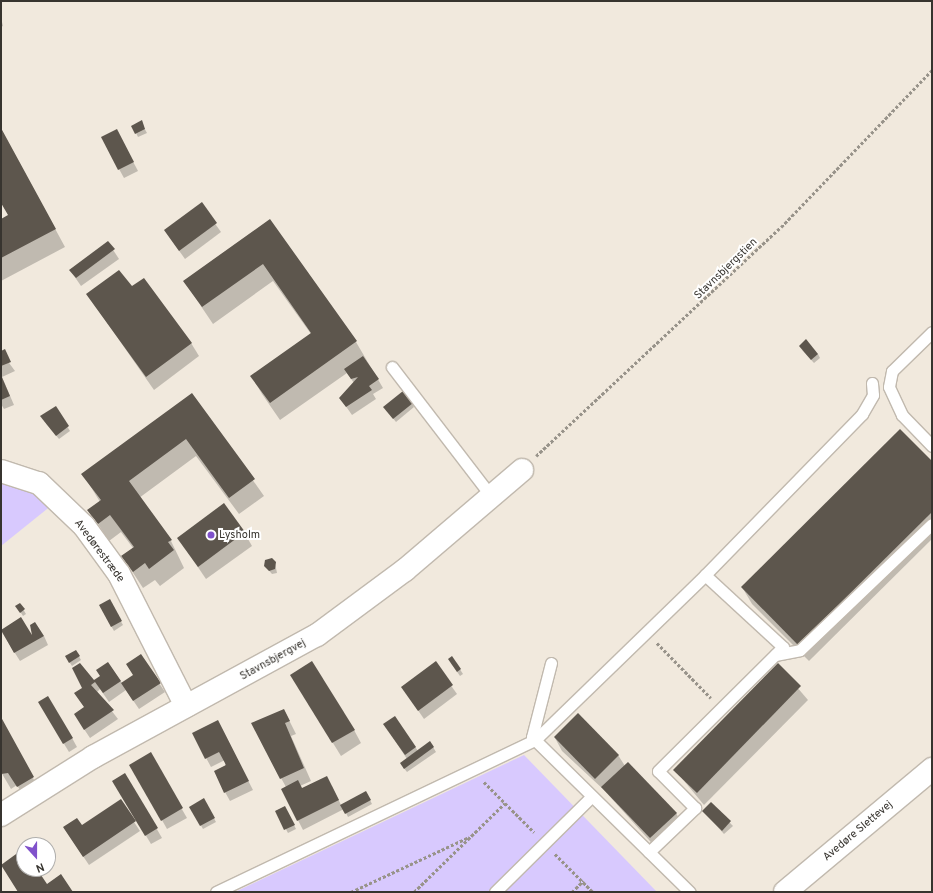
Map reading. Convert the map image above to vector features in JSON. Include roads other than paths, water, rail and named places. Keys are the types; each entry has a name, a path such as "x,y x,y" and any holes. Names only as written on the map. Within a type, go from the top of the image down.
{"street":[{"name":"Stavnsbjergvej","path":"1,815 93,757 317,635 405,570 522,470"},
{"name":"Avedørestræde","path":"1,471 38,483 84,526 119,574 186,706"},
{"name":"Avedøre Slettevej","path":"785,892 932,769"}],"lane":[{"path":"932,332 892,371 889,387 902,415 932,446"},
{"path":"392,368 491,496"},
{"path":"216,892 535,740 705,575 862,414 873,395 872,383"},
{"path":"775,655 800,650 932,524"},
{"path":"649,852 695,808 658,771 783,646 705,575"},
{"path":"551,664 532,737 690,892"},
{"path":"495,892 592,796"}],"place":[{"name":"Lysholm","path":"211,535"}]}
